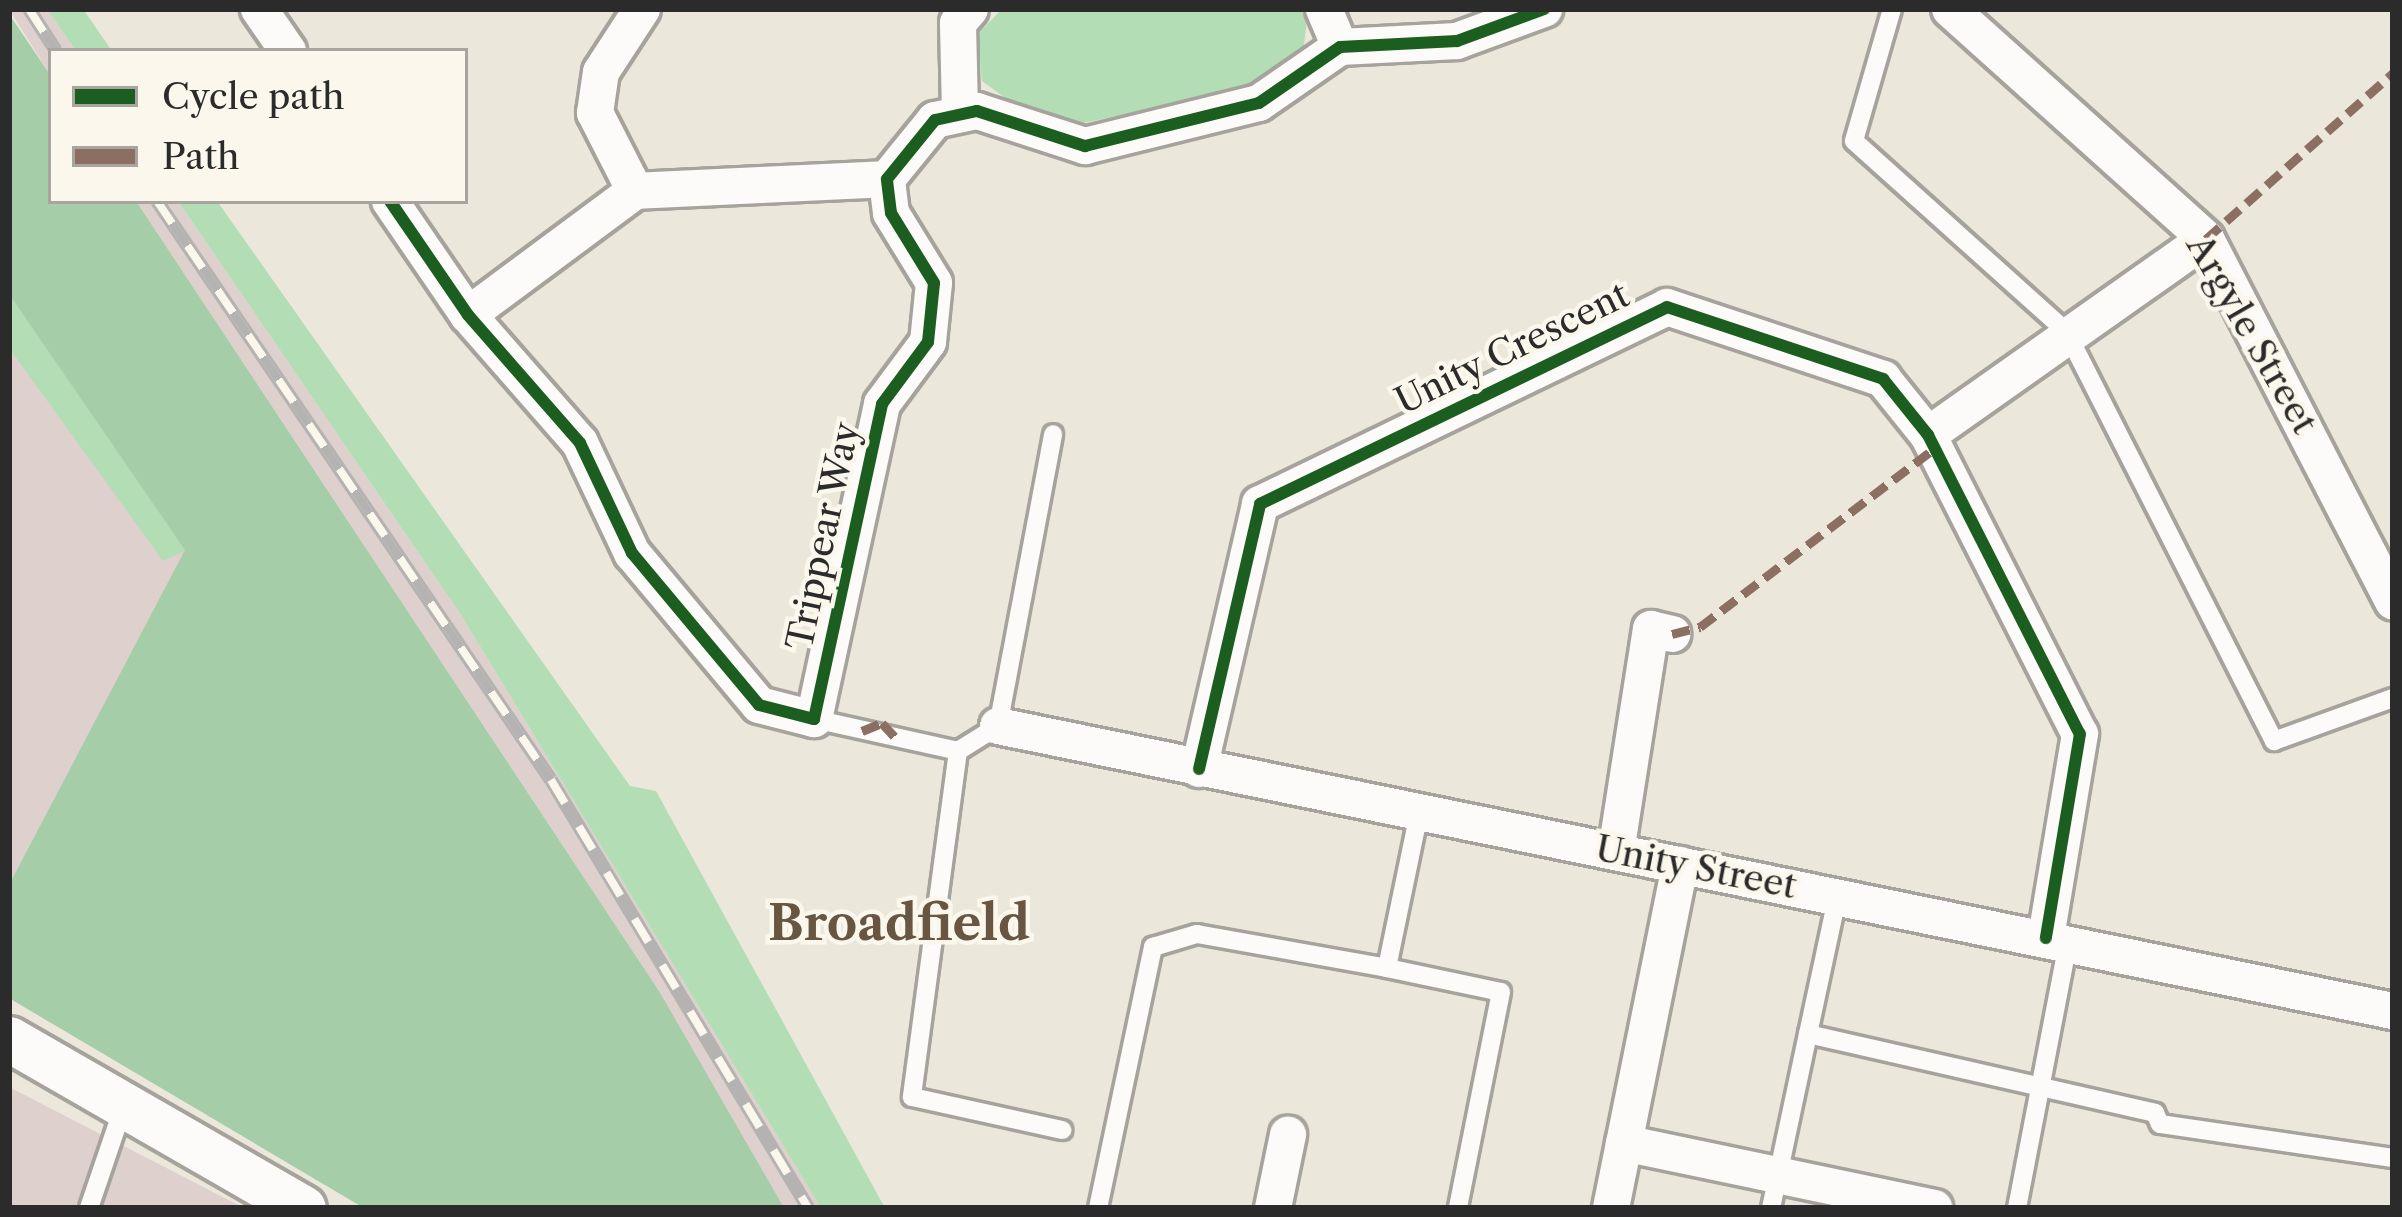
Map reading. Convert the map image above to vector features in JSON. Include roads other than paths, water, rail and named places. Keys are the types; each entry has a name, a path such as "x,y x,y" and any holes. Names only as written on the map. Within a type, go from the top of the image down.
{"street":[{"path":"259,9 286,48"},
{"path":"635,191 595,113 601,71 642,9"},
{"path":"960,112 958,23 970,9"},
{"path":"1324,9 1340,47"},
{"path":"468,315 635,191 887,179 935,120 960,112 1084,146 1259,103 1340,47 1457,40 1544,9"},
{"name":"Argyle Street","path":"1950,9 2206,239 2393,602"},
{"name":"Trippear Way","path":"814,719 882,404 928,343 934,283 891,213 887,179"},
{"path":"392,204 468,315 580,443 632,553 759,705 814,719"},
{"path":"1928,435 2066,331 2206,239"},
{"name":"Unity Crescent","path":"1199,770 1260,504 1667,307 1883,379 1928,435 2080,734 2057,940"},
{"path":"1616,852 1651,629 1672,634"},
{"name":"Unity Street","path":"998,726 2393,1011"},
{"path":"1611,1208 1680,865"},
{"path":"9,1039 302,1208"},
{"path":"1273,1208 1288,1135"},
{"path":"1624,1143 1775,1192 1934,1208"}],"lane":[{"path":"1892,9 1854,141 2066,331 2274,741 2393,698"},
{"path":"814,719 958,751 998,726 1054,434"},
{"path":"958,751 912,1097 1062,1130"},
{"path":"1387,968 1419,813"},
{"path":"1775,1192 1838,894"},
{"path":"1098,1208 1153,947 1197,934 1501,992 1458,1208"},
{"path":"2017,1208 2040,1087 2057,940"},
{"path":"1808,1034 2156,1114 2160,1124 2393,1158"},
{"path":"89,1208 124,1103"}],"railway":[{"path":"29,9 54,48"},
{"path":"159,204 551,780 808,1208"}],"district":[{"name":"Broadfield","path":"899,923"}]}
